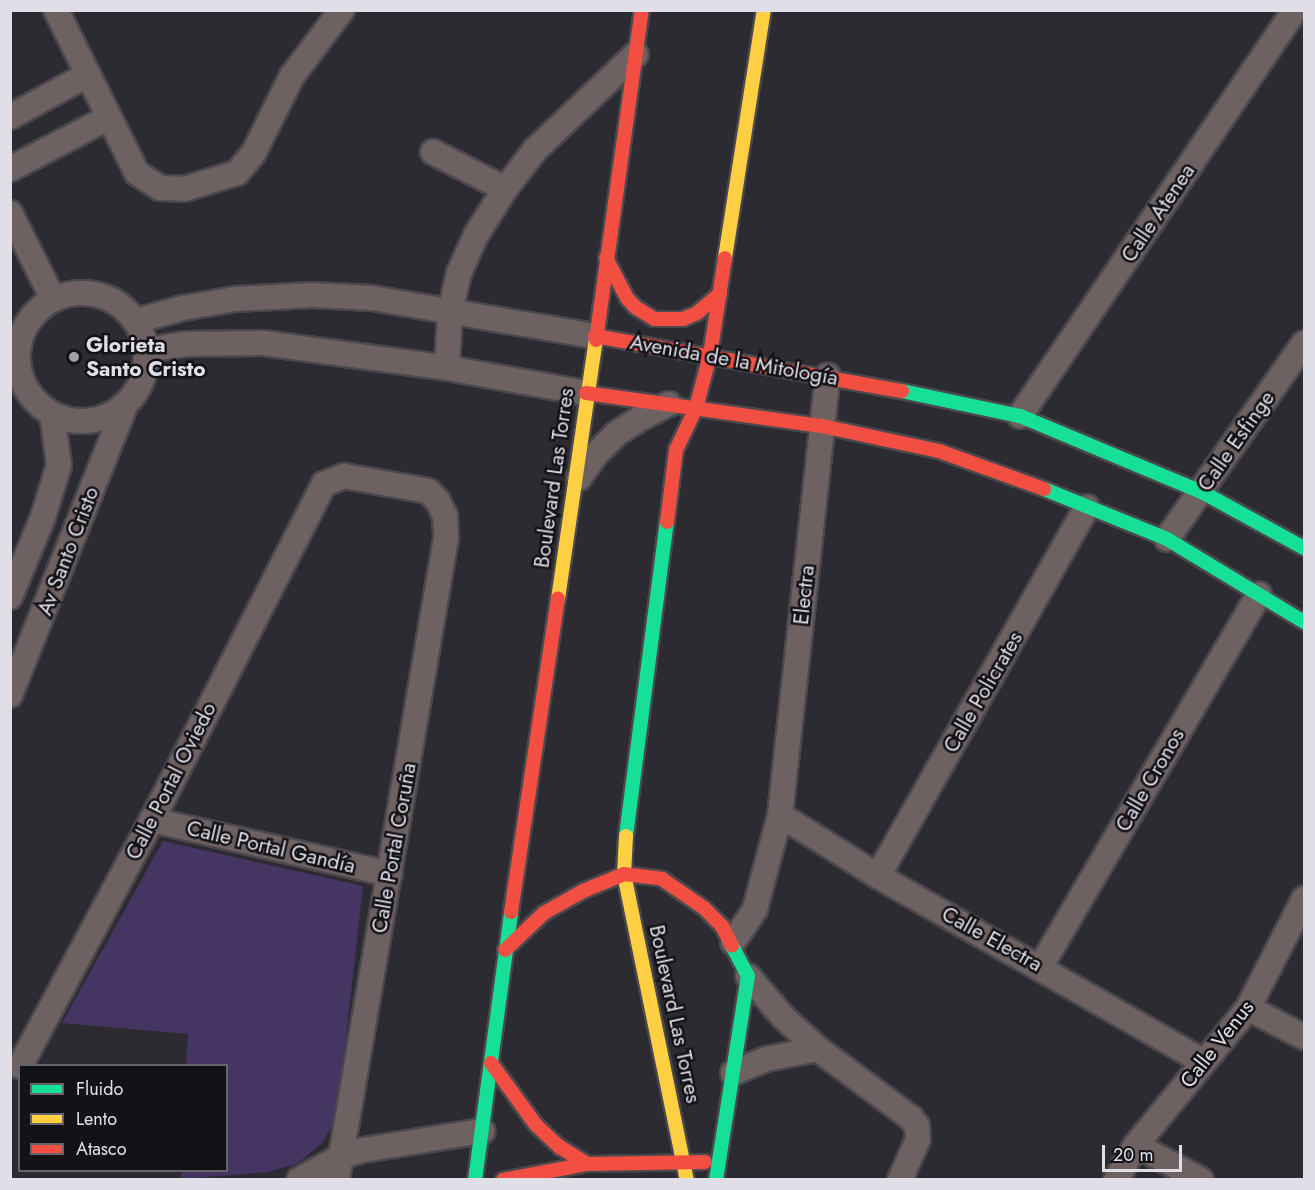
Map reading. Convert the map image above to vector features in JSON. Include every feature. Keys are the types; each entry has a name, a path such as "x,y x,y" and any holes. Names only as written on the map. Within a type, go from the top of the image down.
{"main road":[{"name":"Boulevard Las Torres","path":"475,1179 505,950 576,483 586,393 642,10"},
{"name":"Boulevard Las Torres","path":"687,1179 624,874 626,834 676,450 696,408 710,355 764,10"},
{"path":"606,258 627,298 640,311 654,319 683,319 697,313 720,294"},
{"name":"Avenida de la Mitología","path":"595,336 828,376 1020,416 1202,492 1305,548"},
{"path":"586,393 822,426 939,451 1004,472 1167,539 1305,622"},
{"path":"505,950 544,913 583,891 624,874 662,879 684,892 722,926 733,942 748,976"},
{"name":"Boulevard Las Torres","path":"716,1179 748,976"},
{"path":"490,1064 536,1125 560,1147 587,1164"},
{"path":"503,1179 587,1164 719,1162"}],"street":[{"path":"56,10 108,118 138,173 160,188 184,189 237,173 254,154 292,76 342,10"},
{"name":"Calle Atenea","path":"1020,416 1295,10"},
{"path":"447,368 450,312 459,273 476,235 505,189 535,150 636,54"},
{"path":"10,117 87,75"},
{"path":"10,169 108,118"},
{"path":"433,152 505,189"},
{"path":"10,213 53,299"},
{"path":"10,399 81,422 112,414 125,406 143,380 147,350 136,321 113,300 99,294 68,294 53,299 40,308 16,335 21,379 45,409"},
{"name":"Avenida de la Mitología","path":"136,321 183,308 235,299 293,295 372,298 595,336"},
{"path":"147,350 185,344 263,343 447,368 586,393"},
{"name":"Calle Esfinge","path":"1167,539 1305,343"},
{"name":"Electra","path":"733,942 754,909 780,815 828,376"},
{"path":"576,483 596,454 616,434 669,404"},
{"name":"Av Santo Cristo","path":"10,695 125,406"},
{"name":"Av Santo Cristo","path":"10,597 43,517 59,465 45,409"},
{"name":"Calle Portal Coruña","path":"316,494 333,478 344,476 428,491 438,501 445,516 446,538 340,1168"},
{"name":"Calle Portal Oviedo","path":"21,1064 152,820 316,494"},
{"name":"Calle Policrates","path":"878,876 1087,507"},
{"name":"Calle Cronos","path":"1041,966 1259,594"},
{"name":"Calle Electra","path":"780,815 878,876 1041,966 1204,1062"},
{"name":"Calle Portal Gandía","path":"152,820 390,874"},
{"name":"Calle Venus","path":"1116,1179 1136,1144 1248,1008 1305,899"},
{"path":"748,976 783,1017 818,1049 902,1111 917,1126 915,1149 900,1179"},
{"path":"1248,1008 1305,1037"},
{"path":"733,1073 766,1059 818,1049"},
{"name":"Calle Portal Oviedo","path":"10,1084 18,1070"},
{"path":"299,1179 340,1168 384,1145 482,1131"},
{"path":"1136,1144 1201,1179"}],"shaded area":[{"path":"163,841 363,886 337,1117 322,1143 297,1164 267,1172 181,1179 182,1172 228,1172 228,1064 186,1064 188,1034 62,1023"}],"traffic: fast":[{"path":"902,391 1020,416 1202,492 1304,548"},
{"path":"1044,489 1167,539 1304,622"},
{"path":"626,836 667,522"},
{"path":"475,1180 511,912"},
{"path":"716,1180 748,976 732,946"}],"traffic: slow":[{"path":"725,258 764,10"},
{"path":"558,599 596,340"},
{"path":"626,836 624,874 687,1180"}],"traffic: jam":[{"path":"596,340 642,10"},
{"path":"606,258 627,298 635,307 654,319 683,319 697,313 720,294"},
{"path":"667,522 676,450 696,408 710,355 725,258"},
{"path":"595,336 902,391"},
{"path":"586,393 822,426 939,451 1044,489"},
{"path":"511,912 558,599"},
{"path":"505,950 544,913 583,891 624,874 662,879 704,908 722,926 732,946"},
{"path":"491,1063 536,1125 560,1147 587,1164"},
{"path":"503,1180 587,1164 705,1162"}],"place":[{"name":"Glorieta Santo Cristo","path":"74,357"}]}
